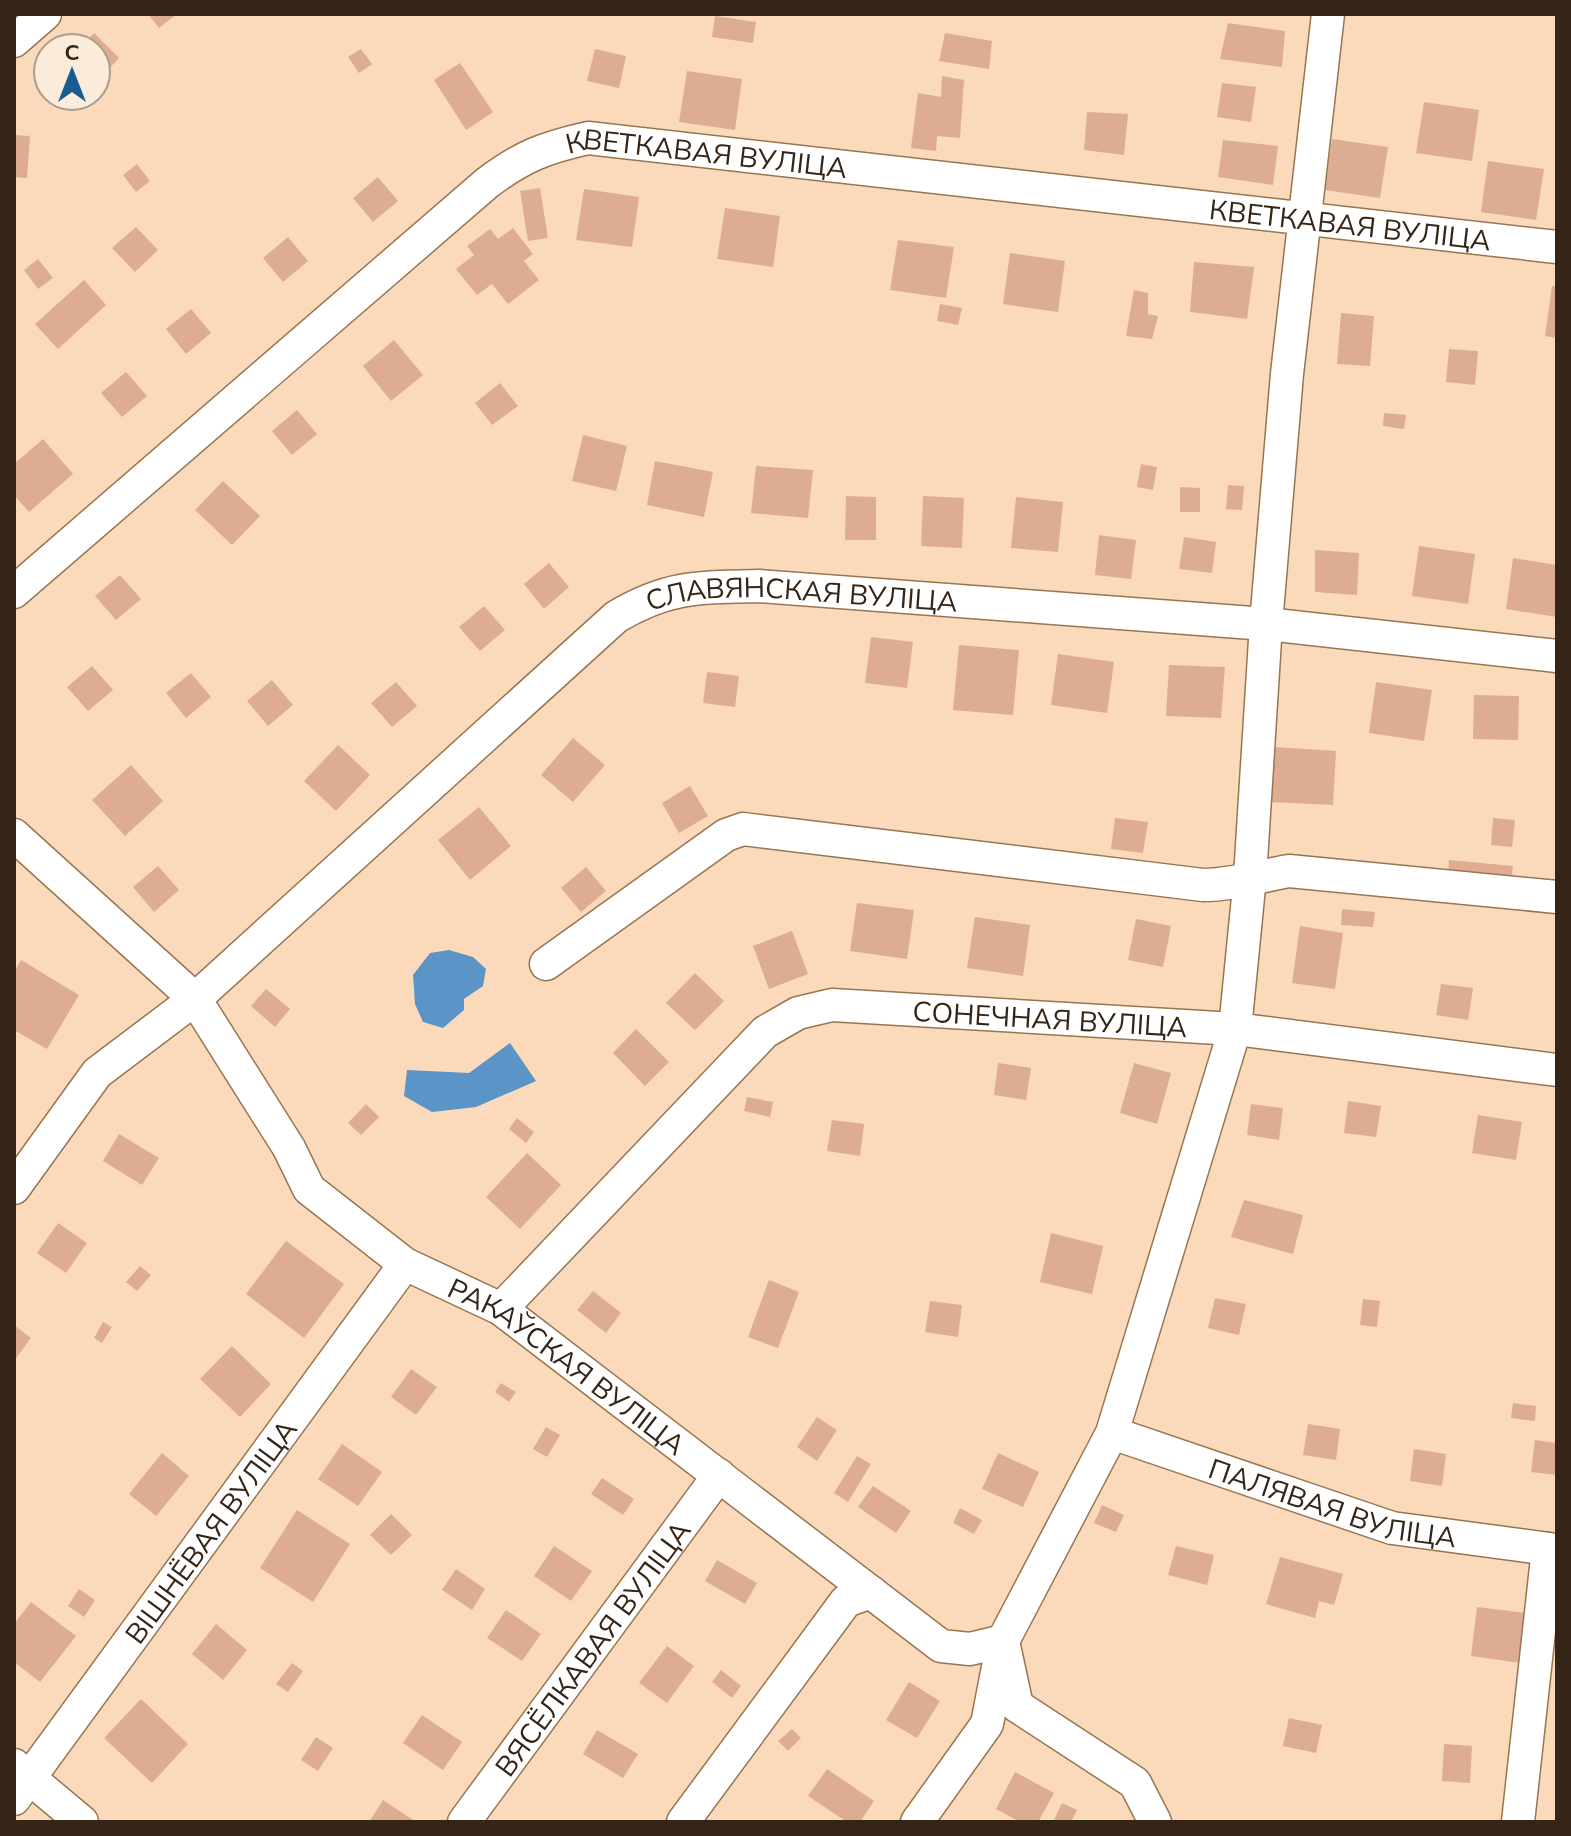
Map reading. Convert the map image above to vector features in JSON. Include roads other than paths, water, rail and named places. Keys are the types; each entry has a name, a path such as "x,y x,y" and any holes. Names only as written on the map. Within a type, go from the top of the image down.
{"street":[{"path":"14,41 45,14"},
{"path":"917,1822 987,1724 1003,1641 1112,1433 1235,1029 1250,877 1266,624 1287,374 1328,14"},
{"name":"КВЕТКАВАЯ ВУЛІЦА","path":"14,592 487,183 511,164 545,147 588,138 1557,247"},
{"name":"СЛАВЯНСКАЯ ВУЛІЦА","path":"14,1188 97,1073 195,999 616,617 644,601 669,592 759,586 1266,624 1557,656"},
{"path":"546,964 726,835 743,829 1203,885 1228,885 1250,877 1289,871 1557,897"},
{"name":"РАКАЎСКАЯ ВУЛІЦА","path":"14,835 195,999 289,1148 309,1189 405,1264 501,1309 941,1646 970,1649 1003,1641"},
{"name":"СОНЕЧНАЯ ВУЛІЦА","path":"501,1309 765,1032 798,1013 832,1005 1235,1029 1557,1070"},
{"name":"ВІШНЁВАЯ ВУЛІЦА","path":"19,1781 405,1264"},
{"name":"ПАЛЯВАЯ ВУЛІЦА","path":"1112,1433 1392,1528 1552,1550"},
{"name":"ВЯСЁЛКАВАЯ ВУЛІЦА","path":"464,1822 719,1475"},
{"path":"1518,1822 1552,1550"},
{"path":"683,1822 846,1601 871,1592"},
{"path":"1003,1641 1017,1706 1135,1783 1155,1822"},
{"path":"19,1781 82,1822"},
{"path":"1128,1822 1135,1783"}],"water":[{"path":"449,950 473,957 486,969 483,986 464,999 464,1010 443,1028 423,1022 415,1004 413,975 430,953"},
{"path":"510,1043 536,1081 476,1107 432,1112 404,1096 407,1070 469,1073"}]}
